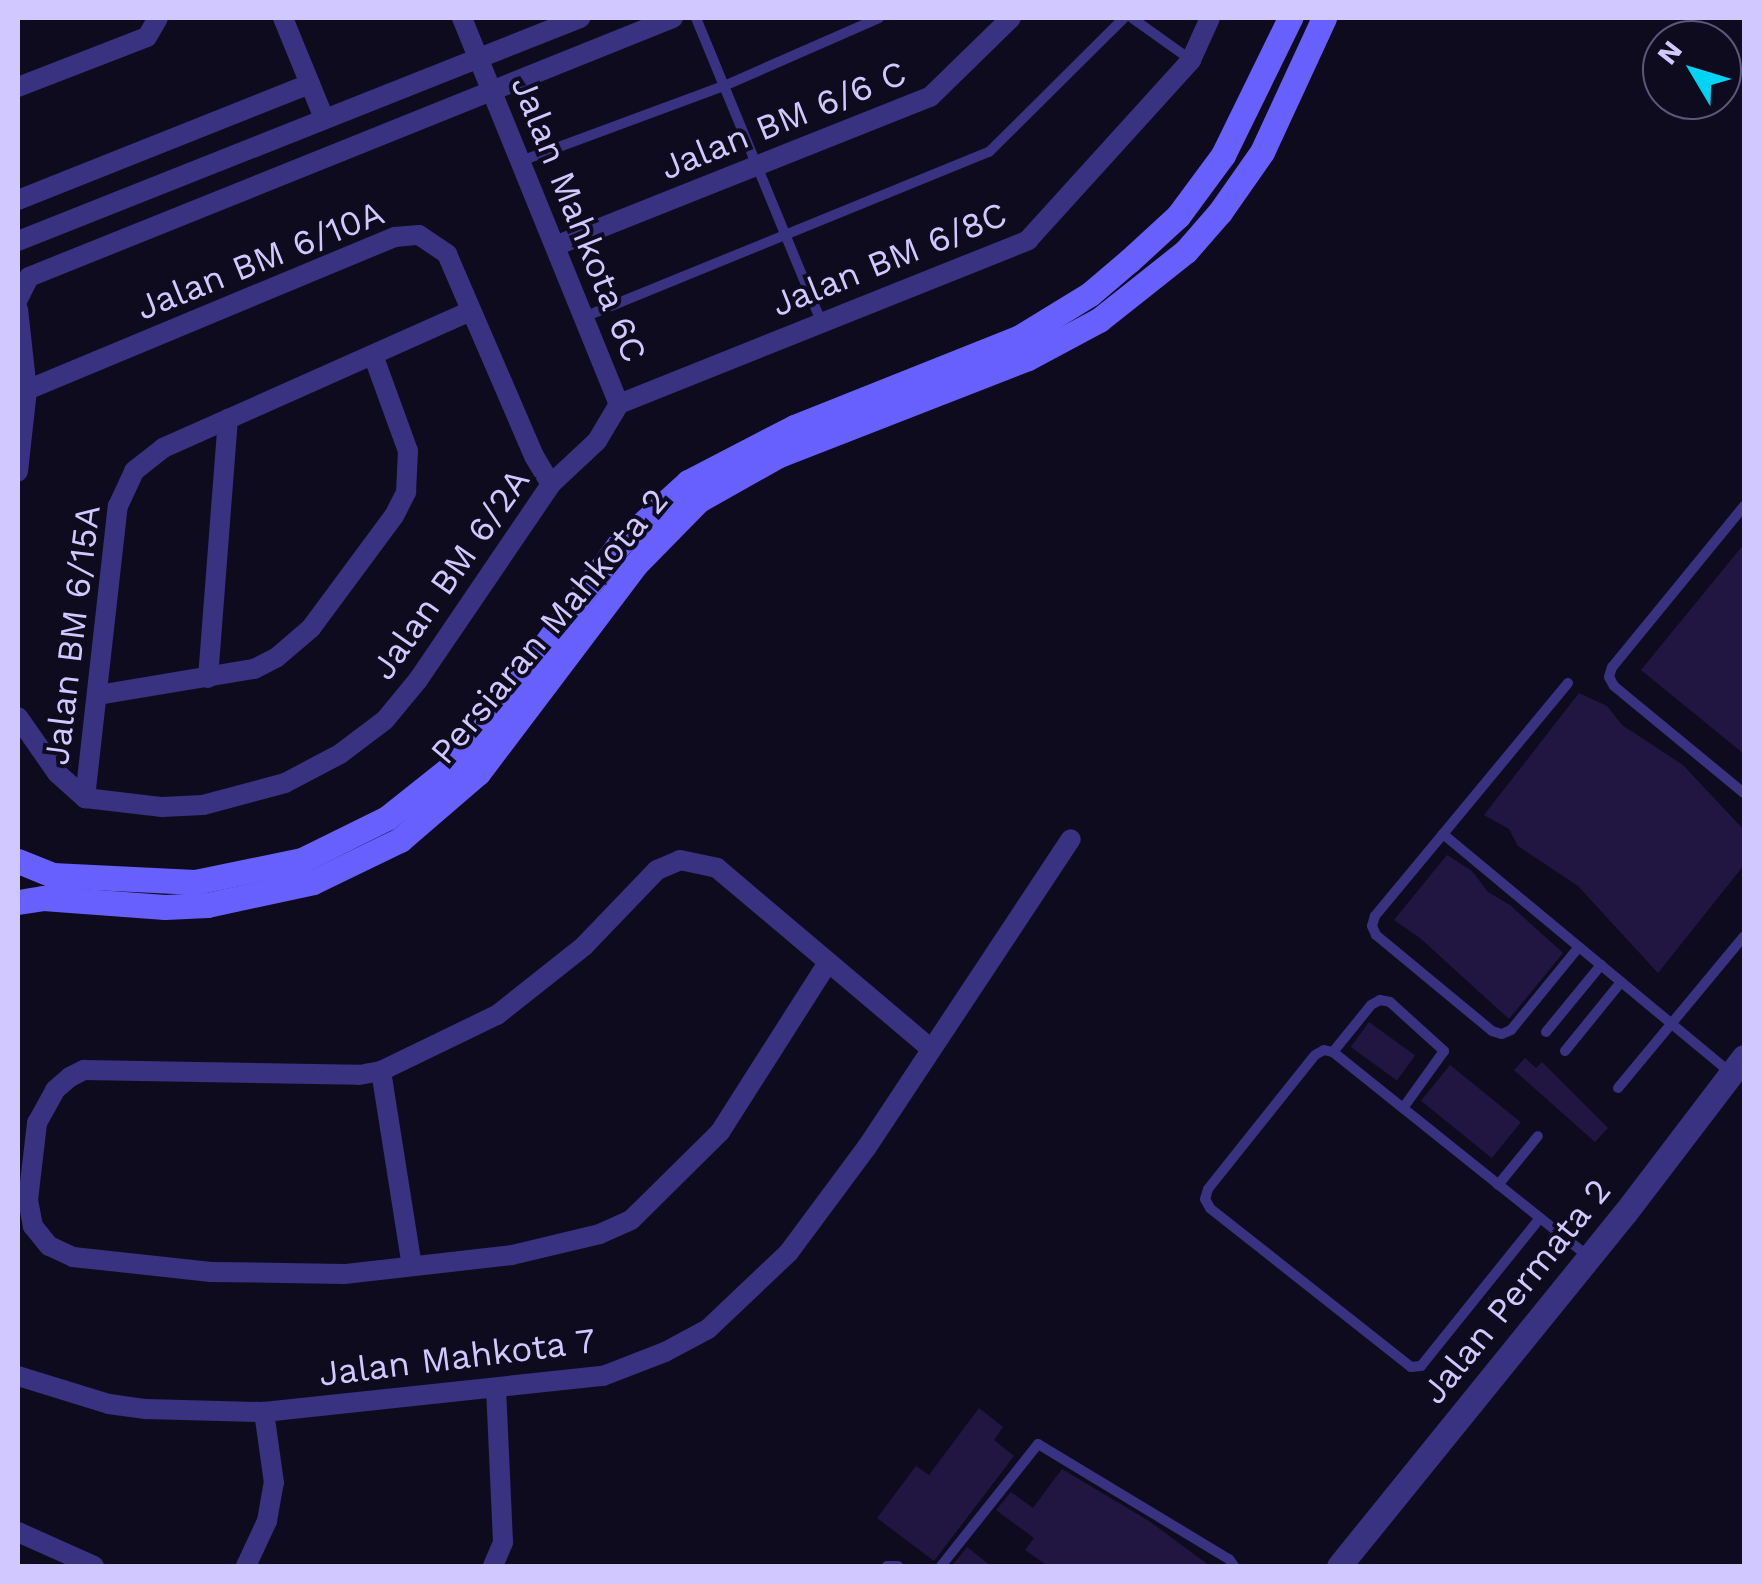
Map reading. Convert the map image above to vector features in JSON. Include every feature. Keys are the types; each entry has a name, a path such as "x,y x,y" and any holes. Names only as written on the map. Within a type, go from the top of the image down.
{"main road":[{"name":"Persiaran Mahkota 2","path":"18,861 52,875 195,882 302,860 344,841 430,787 460,760 618,546 688,482 794,427 1024,348 1178,216 1223,155 1290,18"},
{"name":"Persiaran Mahkota 2","path":"18,902 43,898 166,908 261,896 357,864 440,810 478,773 636,564 699,500 779,455 1135,295 1186,250 1220,212 1262,152 1324,18"}],"street":[{"path":"18,87 147,37 158,18"},
{"path":"284,18 324,118"},
{"name":"Jalan Mahkota 6C","path":"462,18 619,404"},
{"path":"18,241 580,18"},
{"path":"18,299 28,277 673,18"},
{"name":"Jalan BM 6/6 C","path":"556,246 930,97 1011,18"},
{"name":"Jalan BM 6/8C","path":"619,404 1028,240 1191,60 1210,18"},
{"path":"18,200 310,84"},
{"name":"Jalan BM 6/10A","path":"27,390 401,236 419,235 442,249 534,456 551,484"},
{"path":"18,309 27,390 18,472"},
{"name":"Jalan BM 6/15A","path":"86,798 117,514 124,487 155,452 471,311"},
{"path":"98,695 208,678 269,662 311,628 401,504 409,478 408,452 373,355"},
{"name":"Jalan BM 6/2A","path":"86,798 162,806 203,805 284,783 340,754 384,720 418,680 551,484 597,441 619,404"},
{"path":"208,678 228,419"},
{"path":"18,717 60,778 86,798"},
{"name":"Jalan Mahkota 7","path":"18,1376 109,1404 146,1409 264,1412 603,1376 708,1329 789,1252 858,1160 1071,839"},
{"path":"827,964 720,1132 631,1220 600,1234 512,1256 344,1274 211,1272 73,1256 40,1237 29,1213 37,1123 56,1090 84,1070 359,1075 380,1071 496,1014 584,946 657,870 680,860 717,868 930,1048"},
{"name":"Jalan Permata 2","path":"1339,1566 1590,1257 1738,1065"},
{"path":"380,1071 412,1266"},
{"path":"493,1566 503,1542 496,1390"},
{"path":"246,1566 267,1521 274,1483 264,1412"},
{"path":"18,1532 94,1566"}],"lane":[{"path":"696,18 820,322"},
{"path":"521,160 724,86 880,18"},
{"path":"584,318 989,152 1124,18"},
{"path":"1132,18 1191,60"},
{"path":"1744,506 1612,667 1609,677 1614,686 1744,793"},
{"path":"1568,683 1374,916 1372,926 1434,983 1502,1034 1511,1030 1580,947"},
{"path":"1443,834 1672,1024 1738,1065"},
{"path":"1618,1088 1744,936"},
{"path":"1546,1032 1601,965"},
{"path":"1565,1050 1622,982"},
{"path":"1333,1052 1371,1005 1380,1000 1414,1022 1444,1051 1403,1108"},
{"path":"1540,1218 1421,1366 1411,1367 1210,1208 1205,1199 1208,1189 1314,1055 1324,1050 1333,1052 1590,1257"},
{"path":"1498,1184 1538,1136"},
{"path":"941,1566 1030,1449 1043,1444 1229,1558 1234,1566"},
{"path":"886,1566 898,1566"}],"building":[{"path":"1744,544 1744,754 1641,670"},
{"path":"1579,693 1607,706 1622,725 1683,765 1744,830 1744,865 1658,973 1578,886 1518,846 1509,829 1484,815"},
{"path":"1447,855 1472,871 1488,892 1510,905 1563,953 1509,1019 1420,938 1394,920"},
{"path":"1369,1022 1415,1056 1397,1081 1351,1047"},
{"path":"1525,1058 1536,1068 1542,1062 1608,1128 1595,1142 1514,1070"},
{"path":"1450,1065 1521,1122 1492,1158 1421,1101"},
{"path":"979,1408 1003,1427 994,1440 1014,1456 934,1561 877,1518 916,1466 929,1475"},
{"path":"1062,1469 1149,1521 1210,1566 1048,1566 1025,1550 1034,1538 996,1510 1011,1492 1033,1508"},
{"path":"967,1547 991,1566 952,1566"}]}
